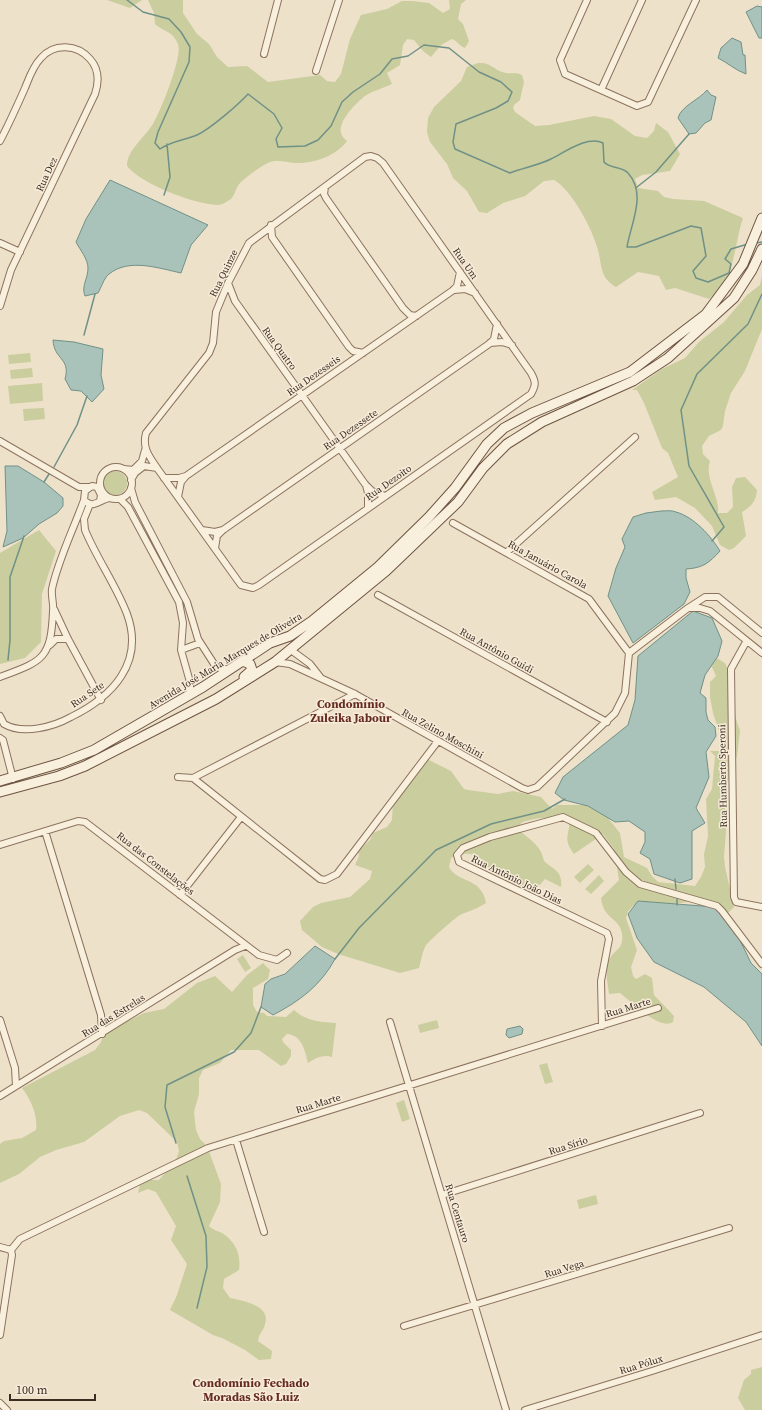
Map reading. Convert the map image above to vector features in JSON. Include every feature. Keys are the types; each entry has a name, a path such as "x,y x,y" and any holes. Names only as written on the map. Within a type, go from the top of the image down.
{"main road":[{"name":"Avenida José Maria Marques de Oliveira","path":"0,781 13,779 94,750 225,673 270,644 290,636 312,621 378,567 429,517 455,488 487,444 504,428 532,413 630,372 706,314 743,264 762,218"},
{"name":"Avenida José Maria Marques de Oliveira","path":"0,792 45,780 85,766 216,699 231,688 275,662 386,572 419,541 458,502 483,468 507,444 542,422 633,381 680,348 734,298 752,270 762,249"},
{"path":"270,644 291,650"},
{"path":"231,688 237,681 252,670 250,664 243,661"},
{"path":"186,715 179,709 180,704 217,682 225,673"}],"street":[{"path":"264,54 278,0"},
{"path":"316,71 339,0"},
{"path":"587,0 560,60 560,64 565,74 638,106 648,102 696,0"},
{"path":"601,90 642,0"},
{"name":"Rua Dez","path":"0,141 33,71 42,57 50,51 62,48 72,48 83,53 92,62 97,71 97,89 11,270 0,306"},
{"name":"Rua Quinze","path":"145,450 144,442 146,433 209,354 213,343 216,312 228,283 249,243 260,233 325,186 366,158 374,157"},
{"name":"Rua Um","path":"374,157 383,163 512,345 535,380 535,386"},
{"path":"325,186 324,194 326,198 403,308 410,315 416,316"},
{"path":"313,195 326,198"},
{"path":"271,225 272,237 349,347 354,351 363,353"},
{"path":"260,233 272,237"},
{"path":"0,243 20,252"},
{"name":"Rua Dezesseis","path":"164,478 179,478 186,476 363,353 457,286 460,272"},
{"name":"Rua Quatro","path":"228,283 235,301 365,484 372,491 385,496"},
{"path":"452,290 465,289 475,293"},
{"path":"220,303 226,300 235,301"},
{"path":"402,325 404,313 403,308"},
{"path":"489,344 494,339 497,324"},
{"path":"489,344 496,342 512,345"},
{"name":"Rua Dezessete","path":"223,530 489,344"},
{"path":"349,347 351,353 349,362"},
{"name":"Rua Dezoito","path":"215,548 242,585 248,587 259,585 531,394 535,386"},
{"path":"507,552 635,437"},
{"path":"0,441 79,487 90,487 100,490 102,495 100,501"},
{"path":"145,450 215,548"},
{"path":"50,645 54,608 52,590 84,498 84,491 97,483 108,469 119,468 133,470 142,462 145,450"},
{"path":"131,480 135,473 144,466 157,468"},
{"path":"124,469 128,473 131,480 131,488 136,502 187,602 194,630 200,643 216,667 225,673"},
{"path":"178,497 181,482 186,476"},
{"path":"101,479 102,492 110,498"},
{"name":"Rua Quatro","path":"365,484 368,493 368,508"},
{"path":"79,487 84,498 90,504 95,504 110,498 120,499 128,507 179,602 183,623 181,650 190,682 190,694"},
{"path":"120,499 128,493 131,488"},
{"name":"Rua Sete","path":"0,716 4,724 10,727 38,728 67,719 101,700 115,687 124,672 130,653 131,634 129,622 85,530 84,519 90,504"},
{"name":"Rua Januário Carola","path":"453,523 589,599 629,653"},
{"path":"202,530 215,532 223,530"},
{"path":"215,548 217,536 223,530"},
{"name":"Rua Antônio Guidi","path":"378,595 606,722"},
{"path":"606,722 615,714 625,693 629,653 688,608 706,597 718,597 762,633"},
{"path":"54,608 68,639 101,700"},
{"path":"688,608 700,608 710,611 762,654"},
{"path":"0,677 17,672 33,664 56,639 68,639"},
{"name":"Rua Humberto Speroni","path":"746,642 731,669 734,897 736,902 747,906 762,907"},
{"path":"181,650 200,643"},
{"path":"291,650 310,664 322,680"},
{"name":"Rua Zelino Moschini","path":"275,662 290,664 355,694 522,788 534,789 606,722"},
{"path":"178,777 193,778 355,694"},
{"path":"0,738 3,740 13,779"},
{"path":"193,778 320,879 325,880 332,878 337,874 438,741"},
{"path":"180,896 241,817"},
{"name":"Rua Antônio João Dias","path":"602,1026 601,981 609,939 607,933 459,862 457,855 463,848 490,838 563,817 596,833 626,872 640,884 716,906 722,911 762,964"},
{"name":"Rua das Constelações","path":"0,845 78,821 85,822 245,946 259,955 277,960 287,953"},
{"path":"45,831 101,1015 102,1034"},
{"path":"235,950 236,939"},
{"name":"Rua das Estrelas","path":"0,1096 235,950 245,946"},
{"name":"Rua Marte","path":"11,1250 20,1239 208,1148 658,1008"},
{"path":"0,1020 14,1068 16,1086"},
{"name":"Rua Centauro","path":"390,1022 476,1305 506,1410"},
{"name":"Rua Sírio","path":"442,1195 700,1114"},
{"path":"236,1140 264,1232"},
{"name":"Rua Vega","path":"404,1326 729,1228"},
{"path":"0,1247 11,1250 12,1255 0,1336"},
{"name":"Rua Pólux","path":"525,1410 762,1335"},
{"path":"0,1403 7,1410"}],"green space":[{"path":"107,0 142,0 130,8"},
{"path":"148,0 183,0 183,13 197,34 209,44 217,57 228,67 247,66 268,82 320,75 327,81 335,82 341,74 350,39 361,15 387,9 402,1 429,3 443,13 450,9 449,0 466,0 461,4 458,19 463,24 469,41 465,48 452,39 441,45 431,57 423,51 414,40 407,39 403,45 400,65 387,73 392,84 365,96 345,117 341,130 342,136 347,141 337,151 325,158 311,162 270,162 246,177 237,187 231,199 219,205 207,204 182,197 156,186 144,180 127,166 133,149 151,128 154,122 170,83 179,50 178,44 174,37 155,24 154,13"},
{"path":"478,63 490,65 502,72 522,75 524,82 520,100 514,105 513,108 515,112 535,126 549,125 594,116 611,119 635,136 647,138 654,131 656,123 668,132 680,154 670,171 642,175 635,179 638,188 658,191 664,197 673,199 704,201 743,218 729,272 718,291 709,299 675,288 666,290 659,276 638,272 616,287 604,276 592,232 581,211 568,192 554,180 544,181 525,196 503,203 487,213 479,212 467,191 453,178 447,164 430,142 427,132 428,118 434,107 461,81 467,67"},
{"path":"762,276 762,329 745,371 731,393 721,430 709,436 702,446 703,454 710,461 710,481 717,500 718,513 727,513 733,507 732,487 736,478 745,477 757,490 753,503 742,512 746,536 734,548 729,550 720,545 712,526 695,508 676,497 655,500 652,492 678,477 668,453 662,448 644,403 637,390 632,390 662,369 685,358 699,342 724,322 747,295 760,285"},
{"path":"30,353 31,362 9,364 8,355"},
{"path":"32,368 33,377 11,379 10,370"},
{"path":"42,383 43,401 10,404 8,386"},
{"path":"44,408 45,419 24,421 23,409"},
{"path":"115,471 120,472 126,478 126,488 120,494 115,495 110,494 104,488 103,483 104,478 110,472"},
{"path":"39,530 56,551 42,594 41,642 25,658 0,664 0,553"},
{"path":"715,657 725,663 731,677 735,716 740,731 737,756 727,783 727,819 724,857 734,907 728,913 717,918 702,902 697,901 671,904 642,902 634,905 628,911 626,918 637,950 631,967 633,976 636,979 645,974 652,978 654,995 674,1016 673,1022 667,1024 653,1019 620,993 609,994 607,968 611,956 622,943 622,934 621,929 602,905 601,898 619,880 614,849 603,834 574,854 570,848 567,838 569,828 568,822 560,818 554,817 533,819 523,822 517,828 534,842 540,850 544,861 557,871 561,877 561,887 545,879 537,888 528,891 509,874 497,875 491,872 483,861 476,856 464,854 451,858 449,867 458,876 479,888 486,903 460,915 431,940 424,949 419,968 400,973 338,954 322,947 302,930 300,921 313,907 321,903 350,897 370,879 372,871 355,865 359,856 358,851 370,840 373,833 387,827 392,820 393,801 404,791 427,759 451,771 464,789 498,794 513,791 541,797 552,809 557,805 588,805 603,812 620,833 624,857 647,868 658,882 695,886 705,867 704,854 708,836 706,799 712,789 715,756 710,751 725,751 726,746 722,740 713,713 710,697 710,682 716,676 710,663"},
{"path":"588,864 594,870 580,883 574,877"},
{"path":"599,875 604,881 591,894 585,889"},
{"path":"243,955 251,968 245,972 237,959"},
{"path":"263,963 270,970 268,979 253,988 253,1005 257,1012 264,1013 267,1016 286,1017 294,1010 308,1019 336,1023 332,1057 320,1057 308,1063 302,1044 296,1037 287,1034 282,1039 291,1050 291,1056 286,1064 281,1066 259,1050 231,1050 220,1063 203,1070 199,1078 199,1094 194,1112 196,1130 200,1139 207,1146 221,1184 220,1202 209,1226 233,1242 239,1256 239,1270 224,1279 223,1288 230,1298 255,1305 264,1312 266,1318 265,1324 258,1341 272,1351 271,1359 259,1360 245,1350 213,1335 170,1310 177,1295 187,1264 171,1240 176,1226 156,1192 148,1189 138,1193 141,1180 159,1180 176,1160 179,1151 177,1142 147,1113 139,1110 120,1116 84,1142 56,1150 40,1157 19,1174 0,1183 0,1144 4,1141 22,1138 36,1130 35,1113 22,1088 95,1050 101,1042 104,1033 144,1013 164,1009 197,983 215,976 232,992 247,975"},
{"path":"437,1020 439,1028 420,1033 418,1025"},
{"path":"547,1063 553,1082 545,1084 539,1065"},
{"path":"404,1100 410,1119 402,1122 396,1103"},
{"path":"596,1195 598,1204 579,1209 577,1200"},
{"path":"762,1367 762,1410 745,1410 738,1398 744,1380 751,1374 751,1370"}],"water":[{"path":"757,6 762,7 762,38 759,38 746,12"},
{"path":"732,38 741,42 743,55 745,55 746,74 738,71 718,58 721,48"},
{"path":"707,90 711,95 716,97 711,120 705,123 696,133 689,134 678,118 686,107 704,94"},
{"path":"110,180 208,225 191,245 181,273 153,267 135,265 125,266 117,269 107,276 98,293 85,296 84,286 88,272 88,265 76,242 86,219"},
{"path":"53,340 74,342 103,349 101,375 104,389 92,402 81,391 71,390 65,379 66,367 56,352"},
{"path":"5,466 18,466 44,482 63,498 63,506 57,513 39,524 23,538 3,547 7,531"},
{"path":"661,511 674,511 689,518 707,533 720,551 705,564 686,569 686,578 690,592 684,604 633,643 608,596 616,568 625,547 622,539 633,517"},
{"path":"693,611 712,618 722,641 718,656 705,675 700,693 706,698 706,712 708,720 715,727 716,736 706,752 709,777 696,808 705,823 692,831 692,879 680,883 654,874 650,859 640,853 645,842 645,832 629,821 615,822 588,806 564,800 555,793 563,777 628,725 635,700 638,656"},
{"path":"638,901 715,907 737,934 751,963 762,974 762,1046 746,1022 704,987 654,962 637,938 628,914"},
{"path":"315,946 335,959 323,977 309,992 273,1015 261,1007 265,984 271,979 285,974"},
{"path":"520,1026 523,1029 522,1034 509,1038 506,1035 507,1029"}],"waterway":[{"path":"127,0 143,12 169,19 181,32 190,47 189,62 158,132 155,143 160,149 169,144 203,132 224,116 248,94 274,114 282,128 276,139 278,147 305,146 318,140 331,126 342,102 353,92 380,74 392,59 408,56 424,45 449,48 479,72 501,82 512,92 508,101 496,108 456,124 453,142 455,149 510,173 551,159 577,145 597,141 603,143 604,162 609,166 625,171 634,181 637,199 636,209 627,247 636,247 691,226 701,228 706,256 693,271 696,278 708,282 729,273 731,264 725,259 731,249 748,244"},
{"path":"637,187 656,172 689,134"},
{"path":"164,195 170,177 167,144"},
{"path":"756,243 762,242"},
{"path":"84,335 95,294"},
{"path":"712,541 724,527 689,466 681,410 697,374 748,324 762,294"},
{"path":"54,467 77,425 87,396"},
{"path":"44,482 49,474"},
{"path":"8,660 10,640 10,577 24,536"},
{"path":"335,959 359,928 436,850 491,824 544,811 565,799"},
{"path":"675,879 676,889"},
{"path":"677,899 677,905"},
{"path":"176,1143 165,1107 167,1085 234,1052 251,1033 261,1007"},
{"path":"187,1176 206,1236 207,1267 197,1308"}],"district":[{"name":"Condomínio Zuleika Jabour","path":"351,711"},
{"name":"Condomínio Fechado Moradas São Luiz","path":"251,1390"}]}
